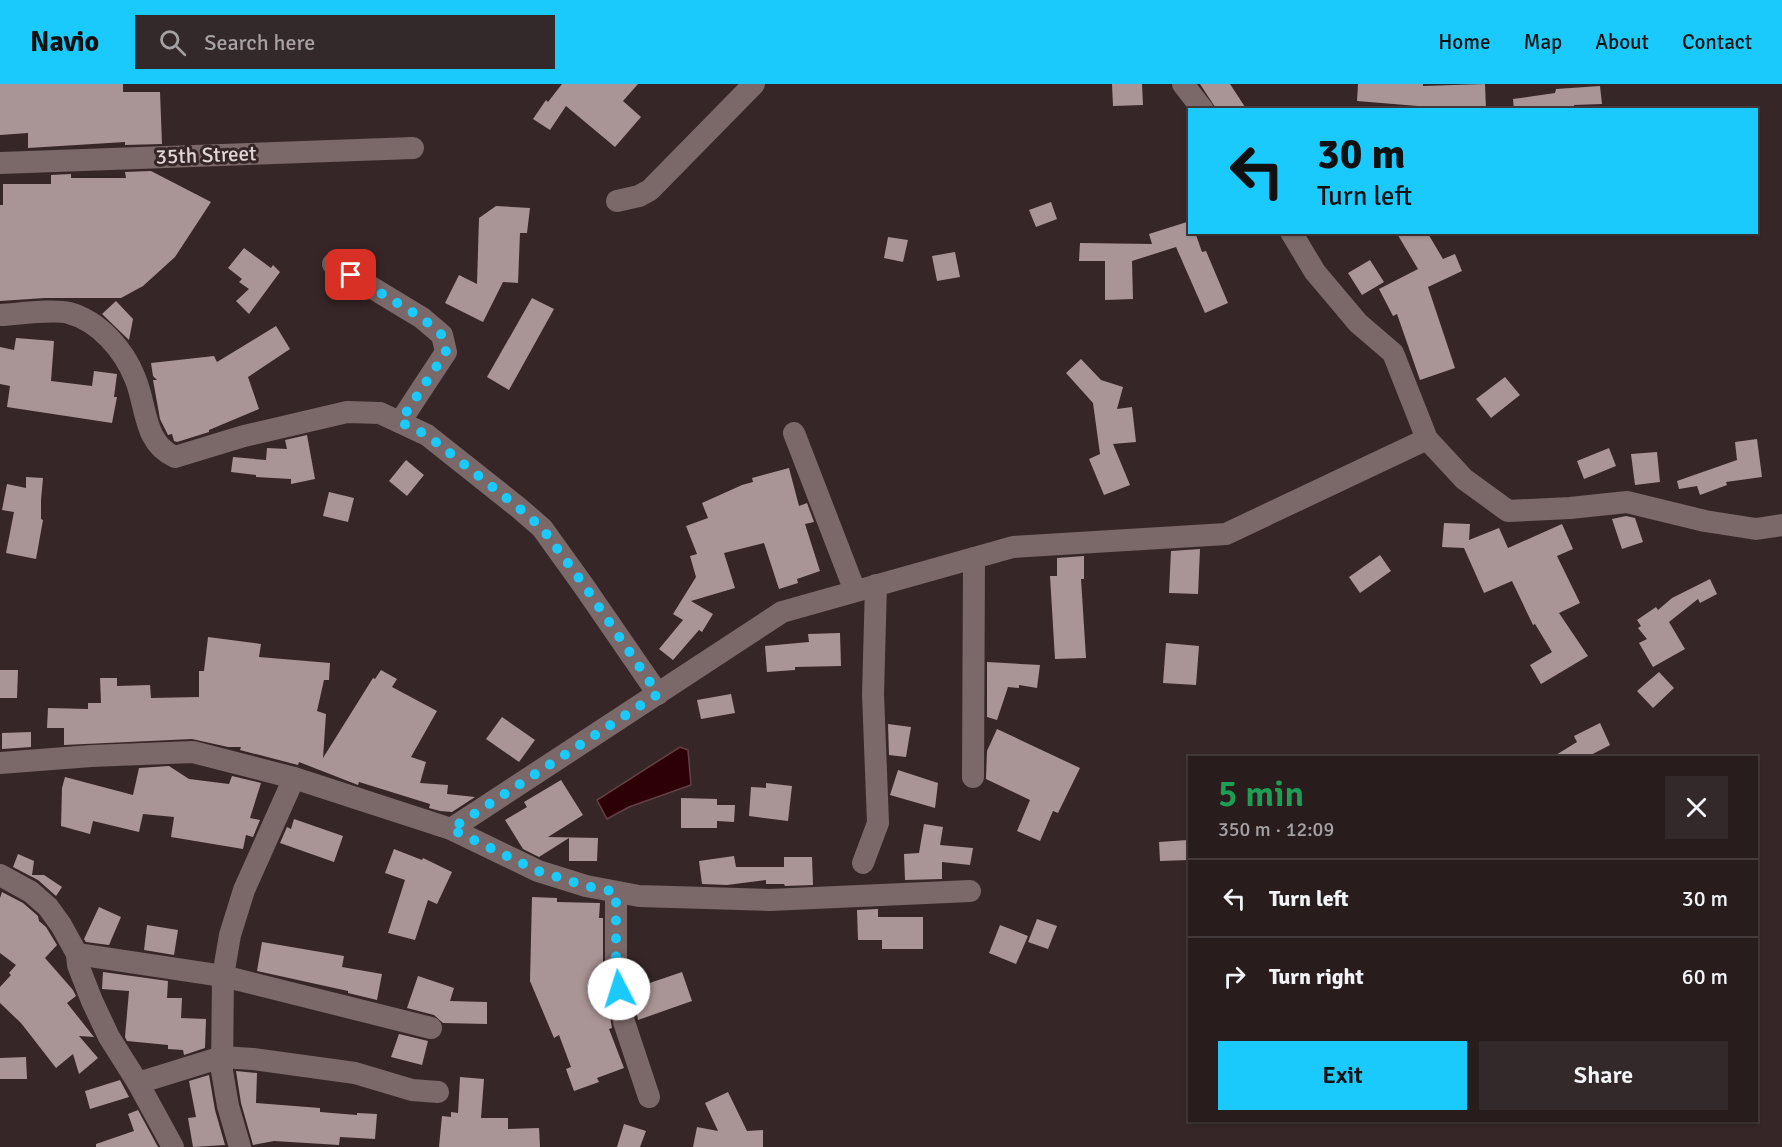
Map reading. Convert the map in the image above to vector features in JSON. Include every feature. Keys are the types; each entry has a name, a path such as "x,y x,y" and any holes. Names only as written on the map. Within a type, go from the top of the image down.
{"street":[{"path":"617,201 639,196 650,190 754,84"},
{"path":"1183,84 1201,108"},
{"name":"35th Street","path":"0,163 413,148"},
{"path":"1292,234 1315,272 1329,289 1358,323 1393,353 1427,439 1464,479 1508,511 1627,502 1705,521 1756,528 1782,525"},
{"path":"333,264 422,318 442,335 446,352 400,422"},
{"path":"0,315 66,312 88,319 114,343 135,378 150,432 163,452 174,457 244,436 347,412 380,412 427,435 542,528 658,694"},
{"path":"794,433 866,588 878,823 863,863"},
{"path":"451,829 782,612 1013,547 1226,534 1427,439"},
{"path":"973,777 974,558"},
{"path":"0,763 91,756 193,752 294,778 451,829 538,871 586,886 639,896 770,900 970,891"},
{"path":"240,1147 228,1106 222,1071 223,976 230,935 244,890 294,778"},
{"path":"0,875 31,892 48,907 61,925 76,954 92,1001 109,1036 173,1147"},
{"path":"616,892 616,972 622,1012 649,1097"},
{"path":"76,954 223,976 431,1028"},
{"path":"138,1083 222,1057 355,1073 412,1090 438,1092"}],"shaded area":[{"path":"680,747 688,750 691,785 629,807 607,819 597,800"}],"building":[{"path":"0,84 123,84 123,92 160,92 162,144 125,145 125,142 28,148 28,133 0,135"},
{"path":"562,84 638,84 623,101 641,117 615,147 566,106 550,130 533,119 546,100 548,102"},
{"path":"1112,84 1142,84 1143,105 1113,106"},
{"path":"1200,84 1230,84 1246,108 1216,108"},
{"path":"1358,84 1423,84 1423,86 1485,84 1486,108 1430,108 1357,101"},
{"path":"1600,86 1602,104 1574,105 1575,108 1514,108 1513,99 1555,93 1556,89"},
{"path":"151,171 211,202 175,257 143,286 121,298 45,298 0,301 0,205 3,205 3,184 51,184 51,175 71,174 71,178 126,178 125,172"},
{"path":"1051,202 1057,219 1036,227 1029,210"},
{"path":"496,206 530,208 527,233 520,233 518,283 503,282 483,322 445,303 459,275 477,284 479,218"},
{"path":"1188,222 1188,234 1196,234 1202,252 1206,251 1228,303 1205,313 1176,247 1132,261 1133,299 1105,300 1105,261 1079,261 1080,243 1152,244 1149,234"},
{"path":"1397,234 1428,234 1443,259 1455,254 1462,271 1428,287 1455,368 1420,380 1397,314 1393,316 1379,289 1418,269"},
{"path":"888,237 908,240 903,262 884,258"},
{"path":"244,248 271,268 273,265 280,272 249,314 236,301 249,289 239,282 242,279 228,268"},
{"path":"955,252 960,277 937,281 932,256"},
{"path":"1370,260 1384,282 1362,295 1348,273"},
{"path":"532,298 554,309 509,390 487,377"},
{"path":"116,301 133,319 129,340 102,314"},
{"path":"276,326 290,349 248,377 259,409 209,430 209,432 174,441 172,434 168,435 160,419 153,380 157,380 153,376 151,363 214,356 217,362"},
{"path":"16,338 54,341 51,381 92,386 94,371 117,374 114,397 117,397 112,423 7,407 10,386 0,384 0,347 14,350"},
{"path":"1081,359 1101,380 1123,387 1117,409 1132,407 1136,442 1113,444 1130,485 1104,495 1089,459 1100,454 1093,403 1066,373"},
{"path":"1505,377 1520,395 1491,418 1476,399"},
{"path":"307,435 315,479 291,484 291,479 256,477 256,475 231,472 233,457 266,460 267,448 287,449 285,440"},
{"path":"1757,439 1762,477 1726,482 1727,485 1700,495 1697,486 1679,489 1677,481 1737,460 1735,442"},
{"path":"1609,448 1616,466 1584,479 1577,461"},
{"path":"1657,452 1660,482 1635,485 1631,454"},
{"path":"406,460 424,475 407,496 389,481"},
{"path":"789,468 799,506 807,503 814,522 805,524 820,571 797,579 798,583 779,589 764,543 724,553 735,588 691,601 713,614 702,632 699,630 673,660 659,649 683,620 673,614 696,577 690,556 697,554 686,526 708,518 702,503 753,482 752,478"},
{"path":"26,477 43,478 41,519 43,520 36,559 6,553 14,512 2,510 7,484 26,488"},
{"path":"329,492 354,498 348,522 323,516"},
{"path":"1626,516 1635,518 1643,542 1622,549 1612,519"},
{"path":"1444,523 1470,524 1469,540 1499,528 1508,548 1562,524 1573,549 1557,556 1580,603 1559,613 1588,656 1541,684 1530,665 1552,652 1535,624 1533,625 1512,581 1484,593 1464,548 1442,547"},
{"path":"1200,549 1198,594 1169,593 1171,551"},
{"path":"1380,555 1391,571 1360,593 1349,577"},
{"path":"1084,556 1084,579 1081,579 1086,658 1055,659 1050,576 1057,576 1057,558"},
{"path":"1710,579 1717,594 1700,603 1698,599 1669,622 1685,649 1653,667 1639,643 1647,639 1638,628 1641,626 1637,620 1656,607 1658,610 1672,598"},
{"path":"840,633 841,666 795,667 795,670 767,672 765,646 809,642 808,634"},
{"path":"208,637 261,644 259,657 330,663 329,680 324,680 317,711 326,714 323,758 373,678 375,679 381,670 397,679 392,687 437,711 411,757 426,762 420,783 448,785 447,794 475,797 452,812 440,811 429,808 430,804 359,782 358,785 299,762 298,765 240,750 241,747 228,747 192,739 64,745 64,728 47,728 48,708 88,709 88,703 101,703 100,678 117,678 117,686 150,685 151,698 199,697 199,671 204,671"},
{"path":"1166,643 1199,646 1196,685 1163,683"},
{"path":"987,662 1040,665 1037,688 1019,685 1019,688 1008,687 997,720 987,717"},
{"path":"0,670 18,670 17,698 0,698"},
{"path":"1659,672 1674,688 1653,708 1637,691"},
{"path":"731,694 735,713 701,719 697,700"},
{"path":"502,717 535,740 519,762 486,739"},
{"path":"1600,723 1610,745 1589,756 1554,756 1577,742 1574,736"},
{"path":"888,724 911,727 906,757 889,755"},
{"path":"997,729 1080,768 1058,813 1053,811 1040,841 1017,831 1030,800 986,779 987,751"},
{"path":"31,732 31,747 2,749 2,733"},
{"path":"169,766 189,779 229,784 232,776 261,783 250,818 260,820 253,837 246,835 243,849 171,837 174,817 143,814 139,832 93,821 90,834 61,826 62,788 65,777 133,795 139,768"},
{"path":"898,770 938,783 935,808 890,795"},
{"path":"561,780 583,815 548,837 598,838 597,861 569,861 569,838 539,857 523,849 505,820 527,807 524,802"},
{"path":"766,783 792,786 788,821 749,816 751,787 766,788"},
{"path":"681,798 717,799 717,805 735,805 734,822 717,821 717,828 681,828"},
{"path":"294,819 343,836 334,862 280,843 287,827 291,829"},
{"path":"924,824 943,827 940,845 973,848 970,865 942,862 942,879 905,880 904,854 919,853"},
{"path":"1188,840 1188,860 1160,861 1159,842"},
{"path":"394,849 422,860 423,858 452,872 437,904 428,900 415,940 388,933 405,880 385,873"},
{"path":"18,854 34,861 32,875 44,875 62,887 56,896 38,880 13,867"},
{"path":"734,856 736,867 784,867 784,857 812,857 813,885 766,884 766,880 727,885 702,884 699,861"},
{"path":"2,892 23,903 38,916 39,921 46,927 57,945 45,958 73,990 76,996 67,1003 94,1037 79,1036 98,1058 79,1074 73,1054 56,1068 21,1023 0,1003 0,987 11,975 9,973 16,965 0,953 0,898"},
{"path":"532,897 557,898 557,902 600,903 599,918 603,918 603,975 612,1028 609,1029 624,1068 597,1078 599,1082 574,1091 566,1069 571,1067 559,1035 554,1038 530,981"},
{"path":"99,907 121,917 109,945 86,942 84,939"},
{"path":"878,909 878,917 923,917 923,949 882,949 882,940 858,940 857,910"},
{"path":"1037,919 1057,926 1048,949 1028,942"},
{"path":"147,925 178,930 174,955 144,950"},
{"path":"1000,925 1028,936 1016,964 989,953"},
{"path":"262,942 344,956 342,967 382,974 377,1000 348,993 348,991 257,971"},
{"path":"103,972 168,981 167,998 182,998 181,1018 206,1019 205,1048 184,1055 183,1050 168,1049 168,1045 127,1041 125,1037 129,991 102,989"},
{"path":"682,972 692,1001 638,1020 632,989"},
{"path":"418,976 454,988 450,1001 487,1002 487,1024 443,1023 434,1015 407,1008"},
{"path":"399,1034 428,1041 422,1065 391,1057"},
{"path":"26,1057 27,1079 0,1079 0,1058"},
{"path":"236,1071 257,1073 256,1103 320,1108 320,1112 377,1114 375,1139 340,1137 339,1145 274,1141 253,1145 241,1103"},
{"path":"209,1075 215,1110 225,1145 193,1147 188,1118 196,1117 189,1081"},
{"path":"460,1077 484,1079 481,1118 508,1118 508,1129 539,1128 540,1147 439,1147 442,1116 451,1117 451,1112 458,1113"},
{"path":"120,1080 129,1097 90,1109 85,1091"},
{"path":"728,1092 747,1131 763,1130 763,1147 693,1147 697,1127 718,1131 705,1103"},
{"path":"138,1110 158,1147 96,1147 96,1144 134,1131 128,1114"},
{"path":"624,1124 646,1131 640,1147 617,1147"}],"route":[{"path":"351,275 422,318 442,335 446,352 400,422 427,435 542,528 658,694 451,829 538,871 586,886 616,892 616,972 619,989"}]}
